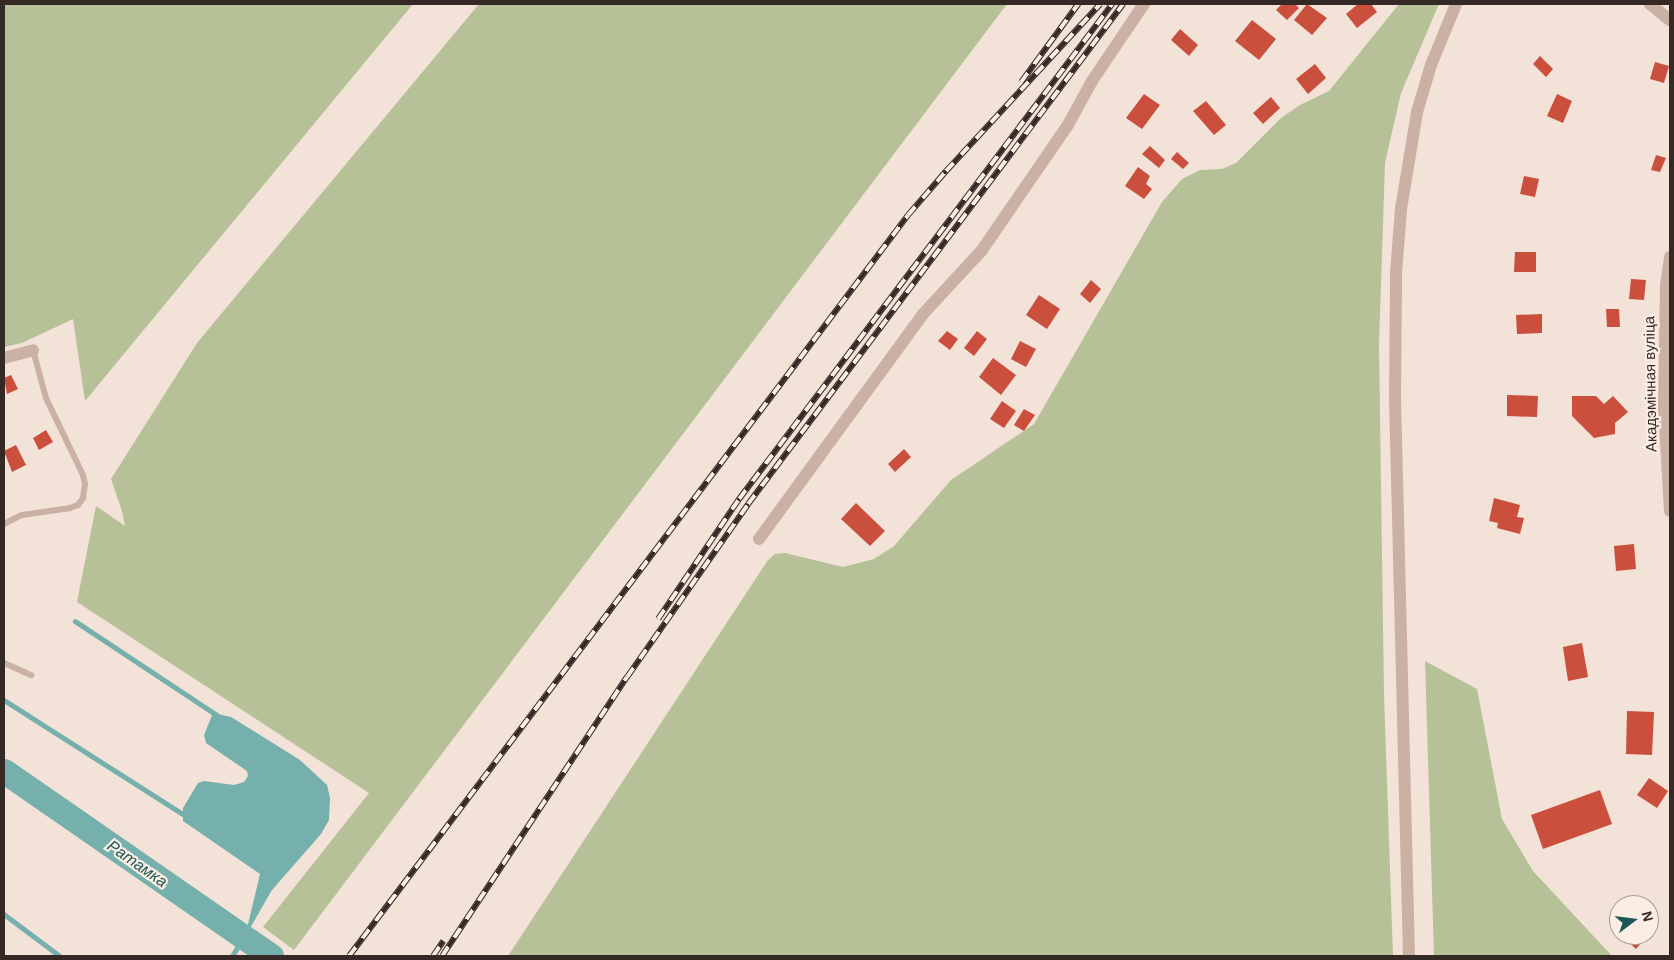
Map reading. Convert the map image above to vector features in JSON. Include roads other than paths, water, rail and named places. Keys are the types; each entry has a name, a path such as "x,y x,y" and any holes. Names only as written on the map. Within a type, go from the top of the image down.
{"street":[{"path":"758,539 923,314 982,250 1068,124 1092,81 1144,4"},
{"path":"1409,956 1395,408 1396,273 1401,209 1417,112 1441,38 1456,4"},
{"path":"1650,4 1670,20"},
{"name":"Акадэмічная вуліца","path":"1670,257 1666,285 1664,407 1670,511"},
{"path":"4,358 33,350"}],"lane":[{"path":"4,524 22,515 70,508 78,505 84,498 85,484 83,475 46,398 33,350"},
{"path":"4,662 31,675"}],"water":[{"path":"213,713 231,717 300,760 327,785 330,798 329,820 321,834 272,890 245,937 260,874 183,821 183,808 198,783 204,781 234,785 244,782 248,776 247,771 206,743 204,735"}],"waterway":[{"path":"75,621 217,715"},
{"path":"4,700 188,817"},
{"name":"Ратамка","path":"4,771 271,956"},
{"path":"4,914 60,956"},
{"path":"232,956 247,932"}],"railway":[{"path":"1021,82 1078,4"},
{"path":"349,956 908,215 946,171 1100,4"},
{"path":"658,619 739,499 1112,4"},
{"path":"442,956 627,677 748,504 1123,4"},
{"path":"433,956 443,941"}]}
